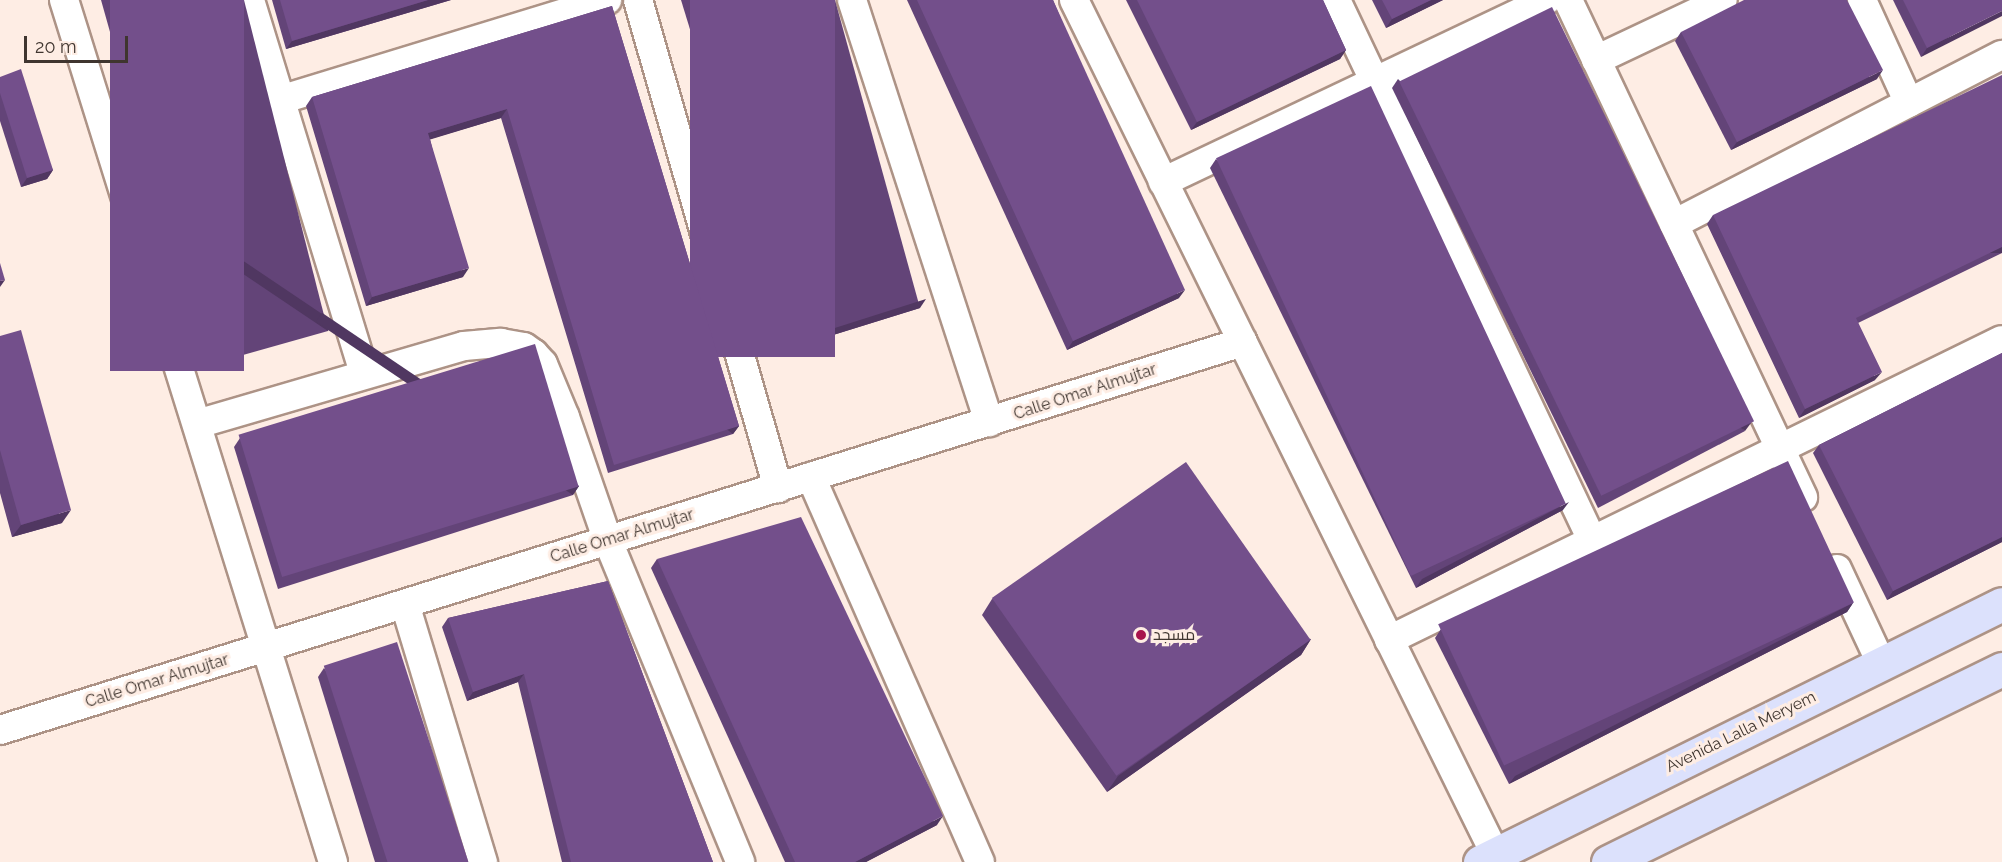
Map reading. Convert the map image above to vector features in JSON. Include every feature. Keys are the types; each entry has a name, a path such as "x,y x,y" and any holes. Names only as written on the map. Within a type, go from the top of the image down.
{"street":[{"path":"64,0 333,862"},
{"path":"250,0 283,99 364,374"},
{"path":"283,99 607,0"},
{"path":"638,0 778,488"},
{"path":"852,0 989,422"},
{"path":"1074,0 1389,640 1491,860"},
{"path":"1336,0 1592,540"},
{"path":"1163,182 1547,0"},
{"path":"1568,0 1881,663"},
{"path":"1596,60 1724,0"},
{"path":"1862,0 1909,103"},
{"path":"1674,224 2002,55"},
{"path":"1389,640 2002,340"},
{"path":"196,424 364,374 483,342 524,347 534,354 543,364 565,417 608,541 740,862"},
{"name":"Calle Omar Almujtar","path":"0,730 1243,342"},
{"path":"811,477 972,859"},
{"path":"405,604 483,862"},
{"name":"Avenida Lalla Meryem","path":"1491,860 2002,604"},
{"path":"1608,862 2002,669"}],"building":[{"path":"110,0 244,0 244,371 110,371"},
{"path":"280,0 428,0 292,41"},
{"path":"690,0 835,0 835,357 690,357"},
{"path":"917,0 1053,0 1185,290 1073,341"},
{"path":"1137,0 1323,0 1346,50 1197,122"},
{"path":"1382,0 1431,0 1392,19"},
{"path":"1744,0 1847,0 1883,70 1737,142 1681,32"},
{"path":"1903,0 2002,0 2002,11 1927,48"},
{"path":"612,6 739,426 614,465 507,109 428,133 469,268 372,297 312,97"},
{"path":"1552,7 1754,421 1601,496 1399,82"},
{"path":"21,69 53,170 27,178 0,93 0,77"},
{"path":"2002,75 2002,247 1856,318 1882,372 1805,409 1713,215"},
{"path":"1371,86 1566,504 1411,576 1216,158"},
{"path":"0,263 5,280 0,281"},
{"path":"21,330 71,510 21,525 0,450 0,336"},
{"path":"535,344 579,486 282,577 239,435"},
{"path":"2002,353 2002,537 1893,591 1819,445"},
{"path":"1788,461 1854,602 1504,766 1438,624"},
{"name":"مسجد","path":"1186,462 1310,640 1116,776 992,598"},
{"path":"801,517 943,816 855,862 795,862 657,559"},
{"path":"608,581 713,862 571,862 524,674 473,692 448,618"},
{"path":"397,642 468,862 388,862 324,666"}],"place":[{"name":"مسجد","path":"1141,635"}]}
